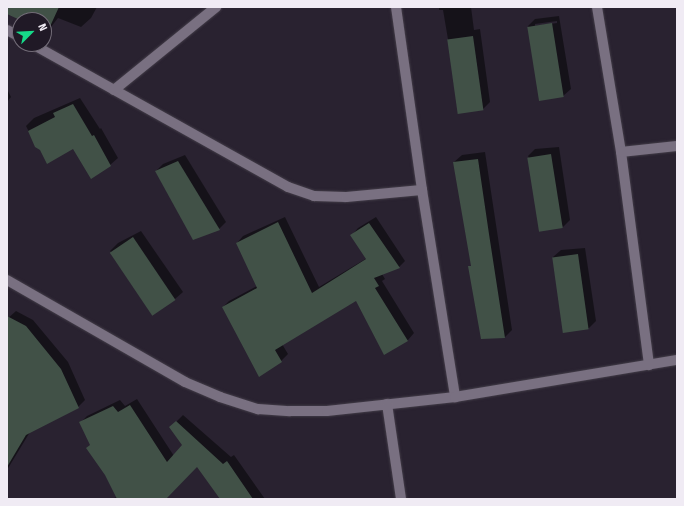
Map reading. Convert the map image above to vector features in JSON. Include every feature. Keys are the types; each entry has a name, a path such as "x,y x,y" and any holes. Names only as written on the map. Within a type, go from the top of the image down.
{"street":[{"path":"114,90 205,10 216,7"},
{"path":"396,7 422,190 455,397"},
{"path":"597,7 621,152 649,365"},
{"path":"46,52 288,187 314,196 346,198 422,190"},
{"path":"621,152 677,146"},
{"path":"7,280 185,382 220,397 258,409 290,412 327,411 455,397 677,360"},
{"path":"387,404 401,499"}],"building":[{"path":"7,7 59,7 52,22 52,12 12,12 12,16 7,14"},
{"path":"552,23 564,97 539,101 527,27"},
{"path":"473,36 483,110 458,114 447,40"},
{"path":"73,104 92,136 94,135 111,166 91,179 73,149 47,164 40,150 35,147 28,131 55,117 53,113"},
{"path":"551,154 563,228 539,232 527,158"},
{"path":"478,159 505,338 481,339 468,266 471,266 453,162"},
{"path":"178,161 220,230 193,240 155,171"},
{"path":"278,222 312,293 366,259 350,235 369,223 400,268 374,278 379,286 375,288 408,341 384,355 356,301 275,350 282,362 259,377 222,307 257,288 236,243"},
{"path":"133,237 175,300 152,316 110,253"},
{"path":"578,254 589,329 563,333 552,258"},
{"path":"7,316 26,326 61,369 79,408 26,435 7,467"},
{"path":"130,405 167,462 182,445 169,427 176,421 223,464 227,461 253,499 220,499 197,467 166,499 117,499 105,475 86,448 90,445 79,422 113,406 118,412"}]}
